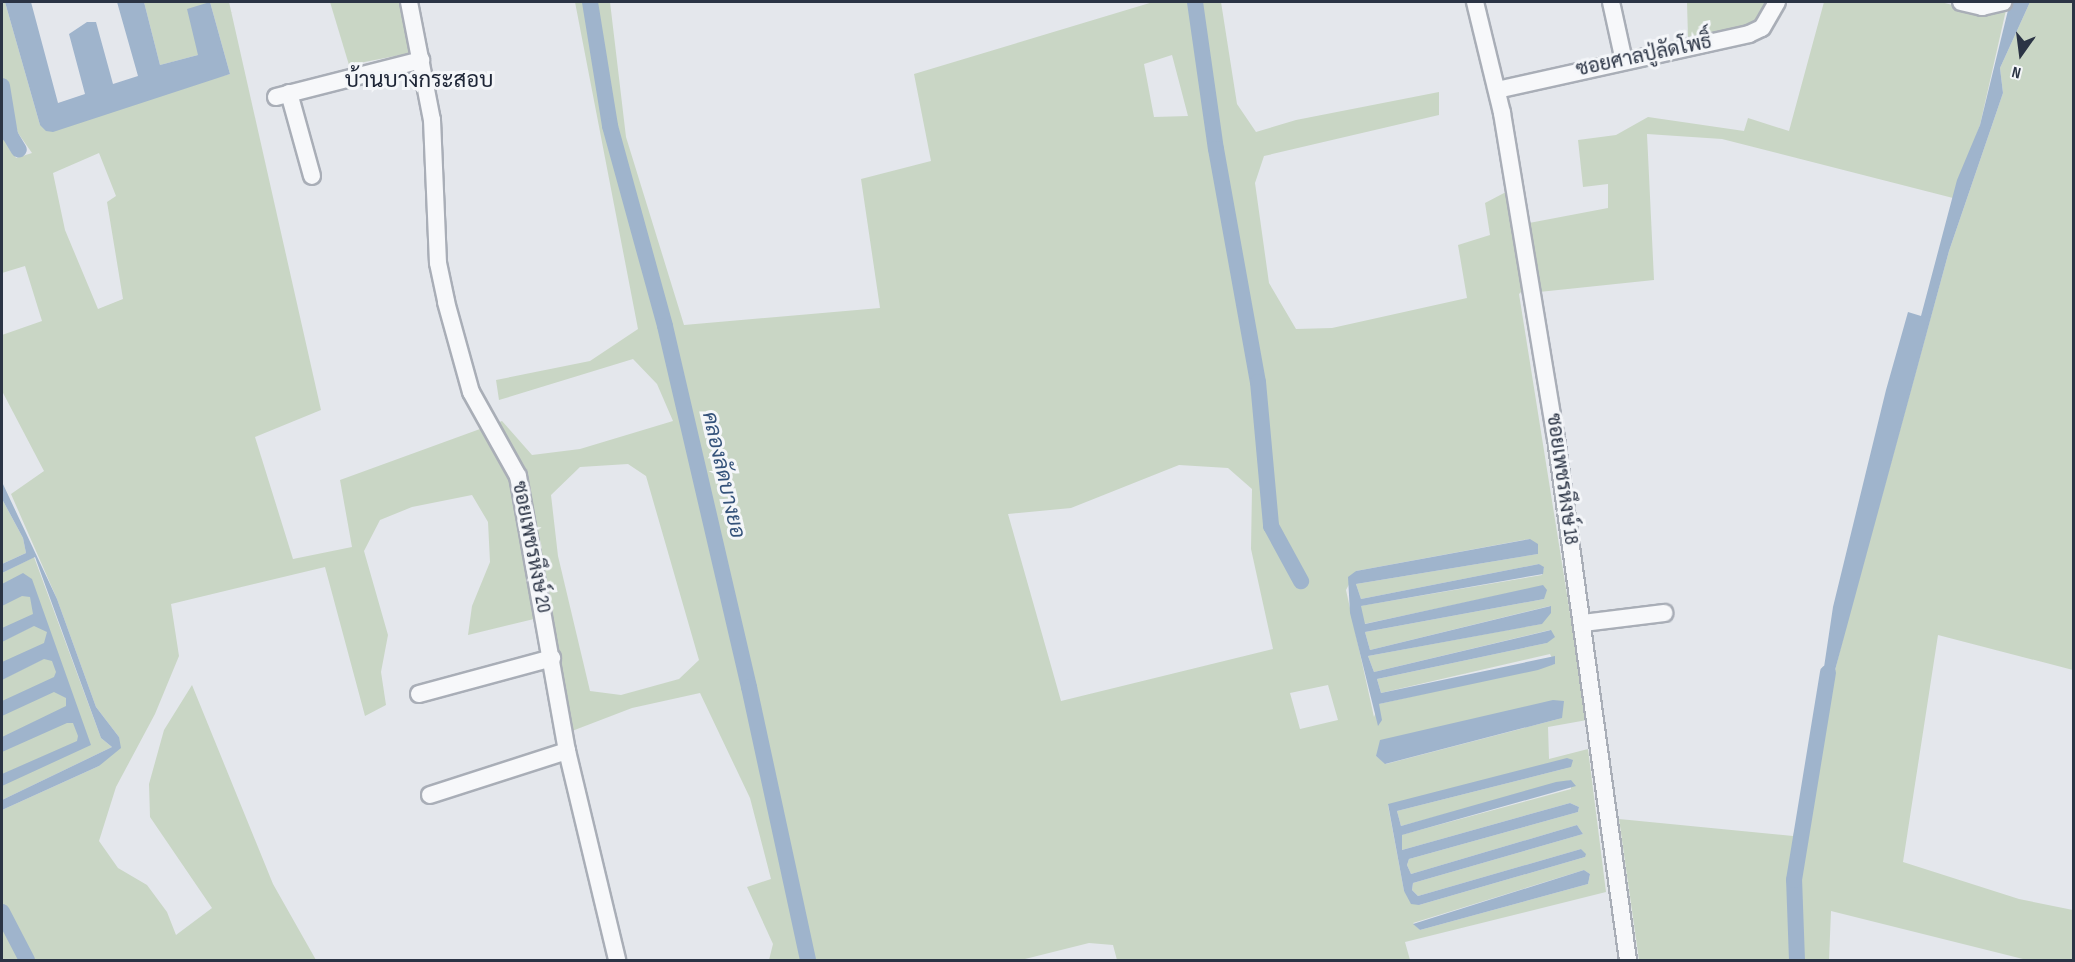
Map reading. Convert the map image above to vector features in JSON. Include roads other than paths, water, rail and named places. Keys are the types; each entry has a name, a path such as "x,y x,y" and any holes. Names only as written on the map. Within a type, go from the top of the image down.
{"street":[{"name":"ซอยเพชรหึงษ์ 20","path":"409,2 432,120 438,263 446,302 471,393 518,476 552,657 567,752 617,960"},
{"name":"ซอยเพชรหึงษ์ 18","path":"1475,2 1497,90 1556,438 1628,960"},
{"path":"1611,2 1624,60"},
{"name":"ซอยศาลปู่ลัดโพธิ์","path":"1497,90 1749,34 1762,28 1777,2"},
{"path":"1961,2 1983,7 2003,2"},
{"path":"312,176 283,95 421,60"},
{"path":"1583,623 1664,613"},
{"path":"419,694 552,657"},
{"path":"430,795 567,752"}],"water":[{"path":"5,2 31,2 58,103 85,94 69,34 87,22 96,22 113,84 138,76 117,2 144,2 160,65 198,55 187,9 210,2 230,74 53,132 46,131 40,125"},
{"path":"2010,2 2030,2 2000,68 2003,93 1949,251 1828,696 1820,694 1833,607 1886,390 1908,312 1921,316 1957,180 1980,125"},
{"path":"2,482 57,599 96,707 119,737 121,748 99,766 2,810 2,800 112,747 101,738 35,557 2,573 2,564 26,553 23,538 2,499"},
{"path":"1530,539 1538,544 1538,554 1356,584 1361,599 1539,564 1544,567 1543,574 1361,606 1365,624 1543,585 1547,590 1544,599 1365,632 1370,650 1551,606 1551,613 1542,624 1368,656 1374,672 1551,630 1555,637 1547,643 1377,679 1381,693 1555,656 1555,664 1538,670 1379,704 1382,720 1378,726 1350,613 1348,577 1356,571"},
{"path":"23,573 32,579 91,745 2,786 2,774 77,741 78,736 73,723 67,723 2,752 2,737 66,706 66,698 54,692 2,716 2,701 54,677 56,672 52,661 44,659 2,680 2,662 44,643 47,632 34,626 2,642 2,628 33,614 30,597 22,596 2,606 2,584"},
{"path":"1553,700 1564,701 1562,718 1385,764 1376,756 1380,740"},
{"path":"1567,758 1573,760 1571,767 1397,811 1401,826 1556,782 1571,780 1576,786 1402,835 1402,850 1570,803 1579,807 1578,812 1409,859 1407,865 1411,874 1577,825 1583,834 1413,883 1412,890 1418,896 1581,849 1586,854 1585,857 1419,905 1411,904 1404,891 1388,804"},
{"path":"1584,870 1590,874 1588,884 1420,930 1413,924"}],"waterway":[{"name":"คลองลัดบางยอ","path":"590,2 610,126 665,326 749,687 808,960"},
{"path":"1195,2 1216,149 1258,382 1271,526 1301,581"},
{"path":"2,86 10,135 19,150"},
{"path":"1797,960 1794,880 1828,673"},
{"path":"2,912 27,960"}],"district":[{"name":"บ้านบางกระสอบ","path":"419,81"}]}
